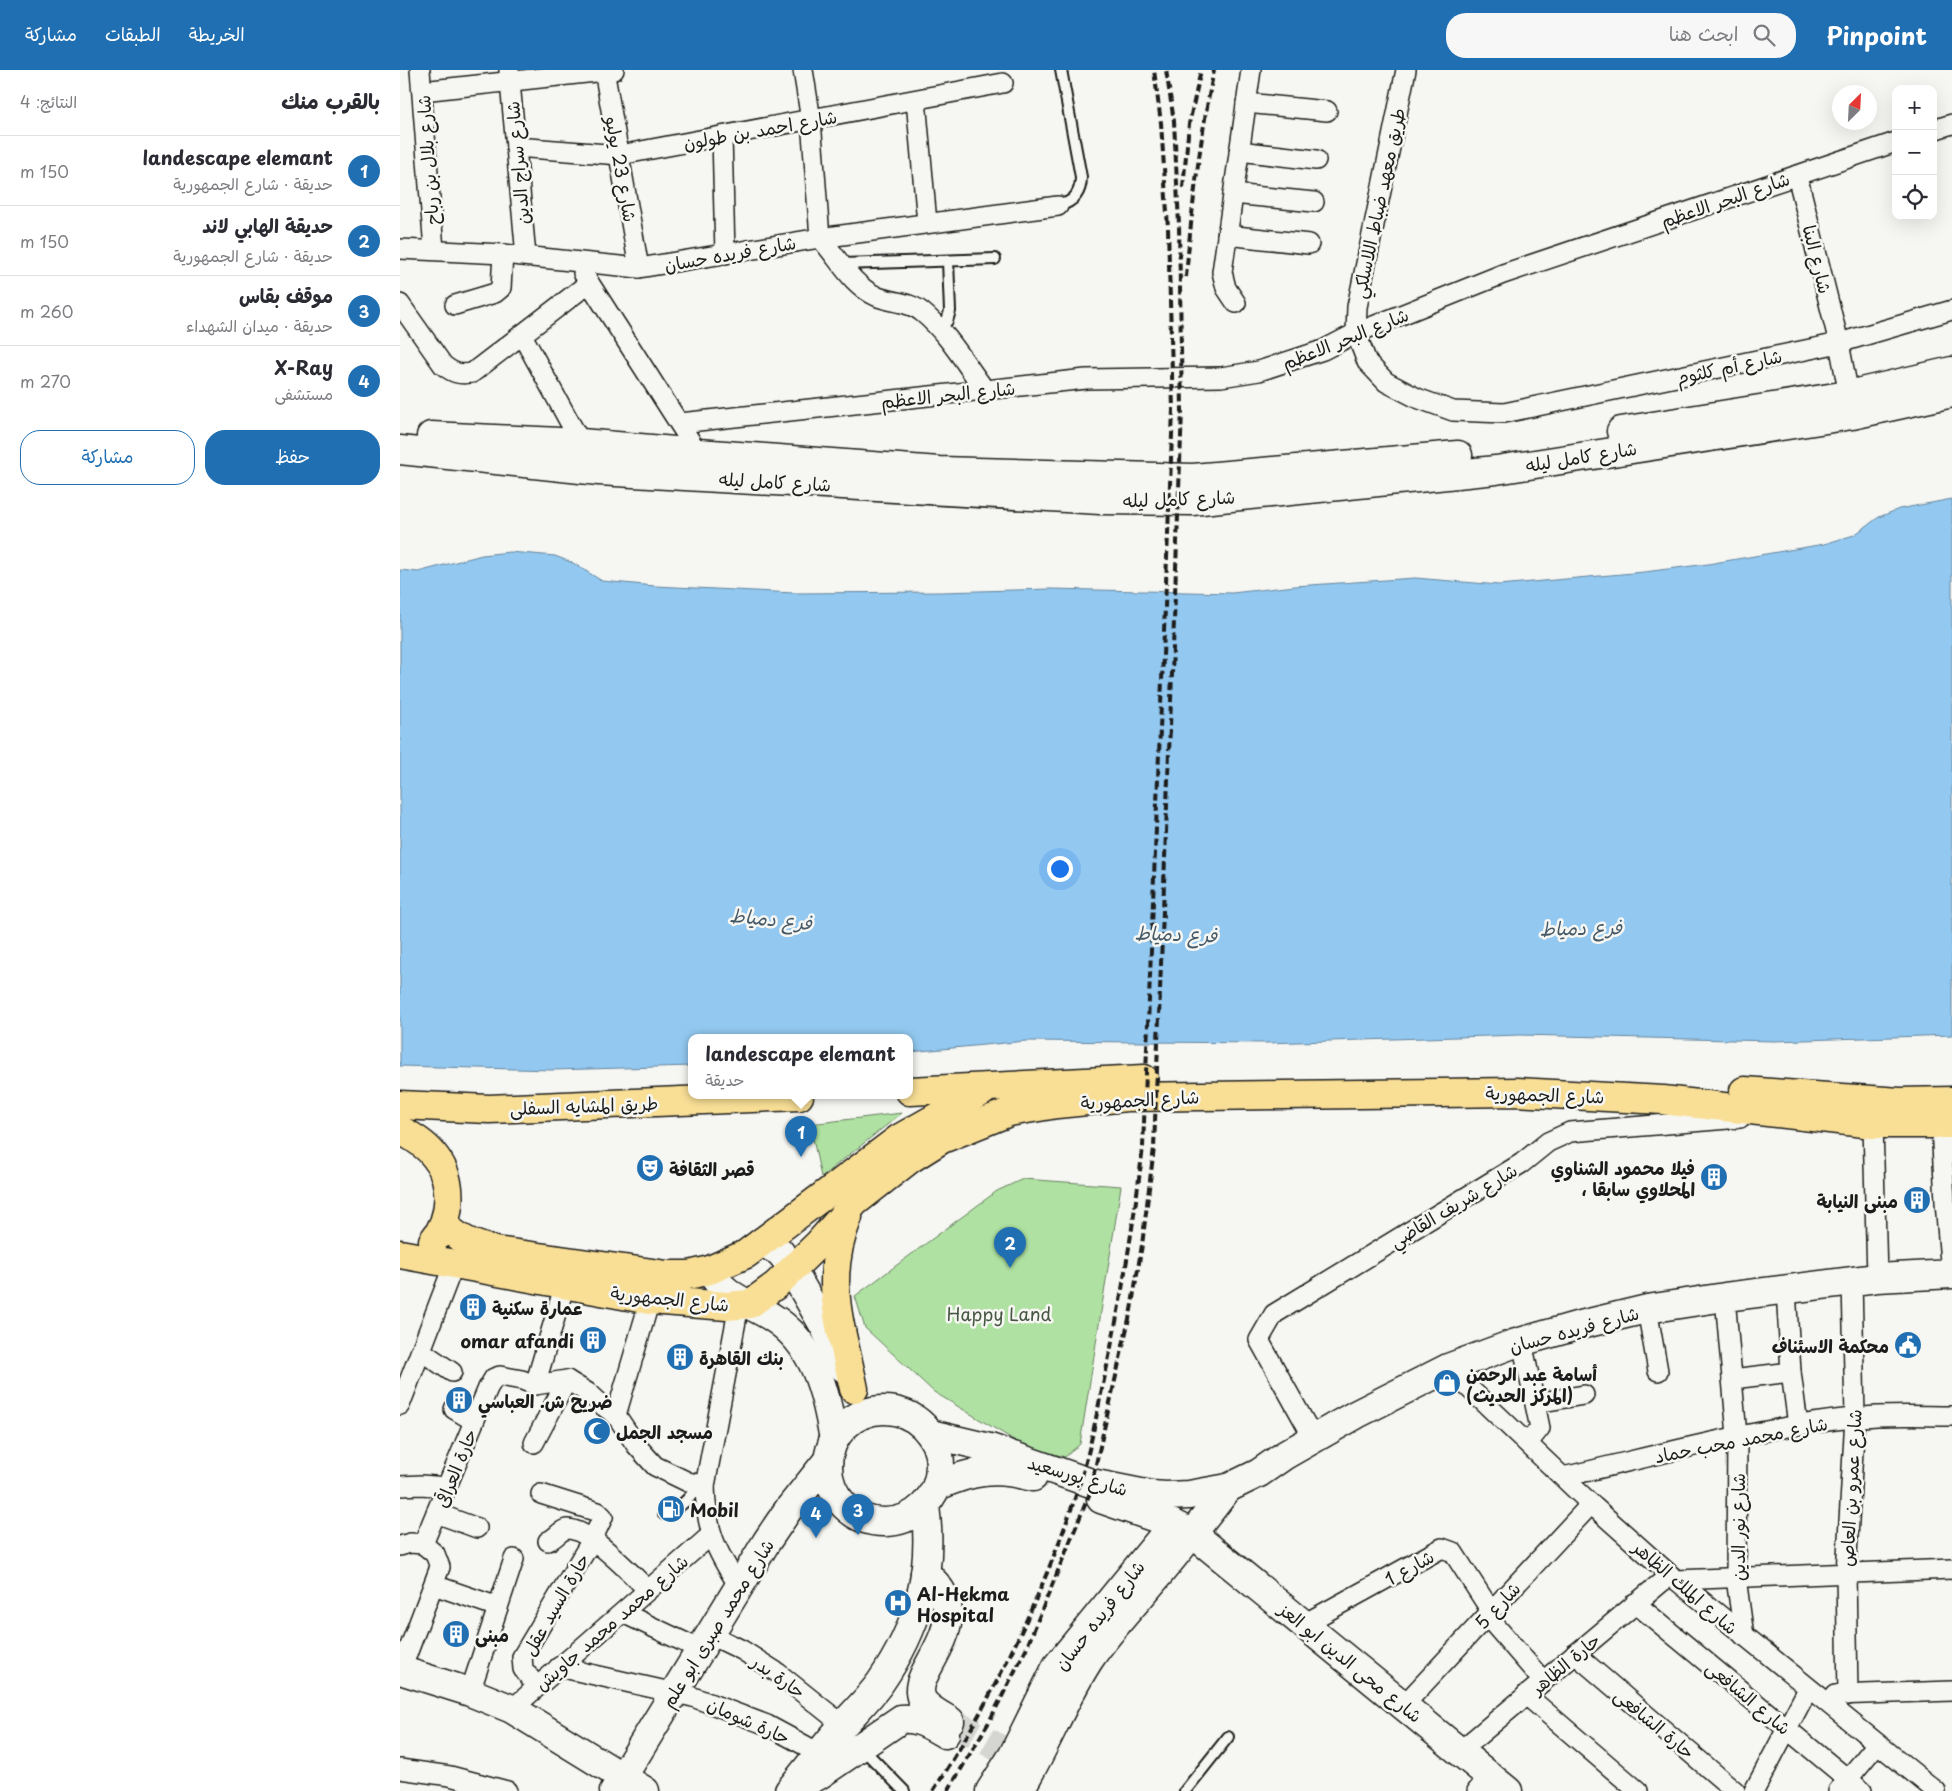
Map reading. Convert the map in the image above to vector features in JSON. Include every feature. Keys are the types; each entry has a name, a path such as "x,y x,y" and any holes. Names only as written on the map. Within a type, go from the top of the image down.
{"main road":[{"name":"شارع كامل ليله","path":"400,435 587,454 1100,500 1192,501 1496,470 1850,405 1952,371"},
{"name":"شارع كامل ليله","path":"400,450 698,454 939,471 1193,478 1494,452 1952,393"},
{"name":"شارع الجمهورية","path":"444,1225 455,1236 475,1246 496,1251 667,1275 689,1275 710,1270 746,1254 900,1138 991,1087 1136,1079 1517,1074 1600,1078 1831,1098 1900,1102 1952,1101"},
{"path":"913,1091 991,1087"},
{"name":"شارع الجمهورية","path":"401,1255 650,1300 727,1306 744,1305 776,1285 819,1243 855,1202 910,1159 942,1139 1009,1112 1057,1104 1126,1097 1516,1092 1663,1100 1873,1124 1946,1124"},
{"name":"طريق المشايه السفلى","path":"400,1105 490,1109 728,1099"},
{"path":"400,1130 422,1142 437,1159 446,1180 449,1203 444,1225 434,1240 420,1250 401,1255"},
{"path":"831,1450 860,1401 837,1310 834,1275 835,1260 843,1229 855,1202"},
{"path":"762,1242 780,1252 824,1326 860,1401 884,1410 902,1412 918,1421 931,1434 939,1450 941,1468 931,1496 928,1557 925,1573 917,1609 907,1635 895,1660 880,1683 789,1790"},
{"path":"710,1270 726,1292 744,1305 773,1318 792,1333 808,1353 824,1396 831,1450 829,1477 835,1494 846,1508 860,1517 877,1522 894,1522 911,1516 931,1496"},
{"name":"شارع فريده حسان","path":"990,1791 1048,1740 1075,1684 1090,1660 1183,1529 1228,1488 1259,1473 1314,1438 1365,1410 1448,1368 1522,1342 1580,1325 1647,1309 1725,1297 1865,1280 1952,1274"},
{"name":"شارع بورسعيد","path":"931,1434 990,1448 1091,1482 1151,1494 1178,1496 1228,1488"},
{"name":"شارع محمد صبرى ابو علم","path":"628,1786 674,1691 788,1510 831,1450"},
{"name":"شارع بورسعيد","path":"931,1496 958,1476 981,1471 1003,1471 1058,1485 1183,1529"},
{"name":"شارع محى الدين ابو العز","path":"1183,1529 1304,1624 1460,1751 1492,1786"},
{"path":"789,1790 819,1774 901,1719 910,1718 947,1727 921,1698 922,1680 947,1632 949,1615 946,1599 938,1584 925,1573"},
{"path":"400,1670 470,1692 512,1709 628,1786"}],"street":[{"name":"شارع بلال بن رباح","path":"420,70 434,250"},
{"path":"803,70 811,120 820,238 852,279 862,288 876,296 910,305 922,312 939,329 985,390"},
{"path":"1236,302 1226,288 1222,272 1251,70"},
{"name":"طريق معهد ضباط اللاسلكي","path":"1406,70 1357,307 1356,333 1367,362 1386,382 1417,398 1453,411 1504,413"},
{"path":"422,92 509,76 607,71"},
{"name":"شارع 23 يوليو","path":"607,71 639,268"},
{"name":"شارع سراج الدين","path":"509,76 526,256"},
{"name":"شارع احمد بن طولون","path":"516,147 620,155 1003,83"},
{"path":"916,100 927,223"},
{"path":"1246,103 1327,110"},
{"path":"1937,129 1952,124"},
{"path":"722,136 725,254"},
{"name":"شارع البحر الاعظم","path":"680,423 1086,379 1182,378 1237,375 1260,371 1298,360 1356,333 1503,274 1892,143"},
{"path":"1239,151 1316,160"},
{"name":"شارع البنا","path":"1797,175 1839,343 1850,405"},
{"path":"1233,194 1314,202"},
{"name":"شارع فريده حسان","path":"400,249 503,254 639,268 820,238 1058,206"},
{"path":"1227,235 1309,244"},
{"path":"455,305 495,293 501,288 503,254"},
{"path":"577,261 589,283 698,454"},
{"path":"400,304 443,365 451,372 460,375 472,373 589,283"},
{"name":"شارع أم كلثوم","path":"1504,413 1839,343 1952,310"},
{"path":"522,335 587,454"},
{"name":"شارع شريف القاضي","path":"1314,1438 1259,1340 1274,1314 1522,1163 1548,1142 1570,1132 1784,1114"},
{"name":"شارع عمرو بن العاص","path":"1848,1695 1846,1573 1873,1124"},
{"path":"1946,1124 1952,1274"},
{"path":"400,1405 454,1264"},
{"path":"564,1284 535,1386 567,1380 590,1394 616,1415 636,1445 655,1466 670,1475 702,1485"},
{"path":"1786,1290 1791,1372 1798,1426"},
{"name":"شارع نور الدين","path":"1725,1297 1737,1436 1736,1578 1744,1636"},
{"path":"616,1415 650,1300"},
{"path":"739,1586 722,1562 711,1535 702,1485 744,1305"},
{"path":"1647,1309 1658,1371"},
{"path":"1522,1342 1540,1428 1528,1443"},
{"path":"421,1351 452,1372"},
{"name":"شارع الملك الظاهر","path":"1448,1368 1591,1504 1673,1577 1936,1791"},
{"path":"1732,1379 1791,1372"},
{"name":"حارة العراقى","path":"423,1544 488,1388 494,1378 508,1376 535,1386"},
{"path":"534,1444 567,1380"},
{"path":"1536,1403 1584,1395"},
{"path":"454,1409 474,1421"},
{"name":"شارع محمد محب حماد","path":"1563,1477 1737,1436 1855,1417 1952,1416"},
{"path":"400,1486 447,1487"},
{"name":"حارة السيد عقل","path":"537,1686 524,1669 522,1657 602,1520 602,1514 598,1512 541,1494"},
{"name":"شارع 5","path":"1404,1705 1591,1504"},
{"path":"436,1513 477,1528"},
{"path":"548,1541 565,1530 570,1529 602,1547 648,1590"},
{"name":"شارع محمد محمد جاويش","path":"512,1709 711,1535"},
{"path":"400,1546 410,1543 423,1544 435,1554 439,1560 440,1567 400,1670"},
{"name":"شارع 1","path":"1304,1624 1442,1548 1453,1552 1489,1614 1543,1681"},
{"path":"470,1692 514,1559"},
{"path":"1673,1577 1736,1578 1952,1569"},
{"name":"حارة الظاهر","path":"1460,1751 1635,1604 1673,1577"},
{"path":"434,1585 498,1607"},
{"name":"شارع الشافعى","path":"1635,1604 1787,1729 1849,1787"},
{"name":"حارة بدر","path":"622,1613 706,1642 742,1650 778,1673 843,1725"},
{"name":"حارة الشافعى","path":"1575,1654 1735,1791"},
{"name":"حارة شومان","path":"559,1667 674,1691 724,1707 767,1724 819,1753"},
{"path":"1754,1791 1787,1729 1812,1692 1848,1695 1952,1691"},
{"path":"1526,1695 1638,1791"},
{"path":"1849,1787 1877,1744"},
{"path":"400,1769 448,1783 507,1791"}],"lane":[{"path":"1058,206 1073,200 1081,185 1061,70"},
{"path":"842,264 995,259"},
{"path":"939,329 947,321 950,311 948,261"},
{"path":"664,1514 679,1508 702,1485"},
{"path":"1185,1791 1228,1737"},
{"path":"860,1746 904,1791"}],"green space":[{"path":"902,1113 821,1177 810,1124"},
{"name":"Happy Land","path":"1023,1179 1121,1186 1080,1444 1065,1457 1024,1446 934,1392 865,1328 855,1296 997,1191"}],"water":[{"name":"فرع دمياط","path":"1952,499 1952,1035 1774,1041 1520,1035 1266,1043 1026,1041 913,1052 913,1034 688,1034 688,1066 553,1070 400,1066 400,570 418,572 482,555 510,552 555,556 573,563 602,581 655,586 794,593 1051,589 1232,593 1295,586 1415,578 1499,585 1644,572 1708,564 1824,544 1854,535 1879,517 1899,509"}],"tunnel":[{"path":"950,1721 999,1748"}],"railway":[{"path":"933,1791 975,1721 1014,1646 1049,1569 1077,1492 1085,1467 1115,1329 1126,1269 1143,1147 1173,410 1168,228 1161,123 1154,70"},
{"path":"948,1791 989,1722 1026,1649 1089,1495 1131,1310 1142,1245 1154,1148 1182,410 1179,225 1174,121 1166,70"},
{"path":"1183,188 1189,124 1201,70"},
{"path":"1186,277 1197,173 1214,70"}],"place":[{"name":"landescape elemant","path":"801,1157"},
{"name":"قصر الثقافة","path":"650,1168"},
{"name":"فيلا محمود الشناوي ، المحلاوي سابقا","path":"1714,1177"},
{"name":"مبنى النيابة","path":"1917,1200"},
{"name":"حديقة الهابي لاند","path":"1010,1268"},
{"name":"عمارة سكنية","path":"473,1307"},
{"name":"omar afandi","path":"593,1340"},
{"name":"محكمة الاسئناف","path":"1908,1345"},
{"name":"بنك القاهرة","path":"680,1357"},
{"name":"أسامة عبد الرحمن (المركز الحديث)","path":"1447,1383"},
{"name":"ضريح ش. العباسي","path":"459,1400"},
{"name":"مسجد الجمل","path":"597,1431"},
{"name":"Mobil","path":"671,1509"},
{"name":"موقف بقاس","path":"858,1535"},
{"name":"X-Ray","path":"816,1538"},
{"name":"Al-Hekma Hospital","path":"898,1603"},
{"name":"مبنى","path":"456,1634"}]}
